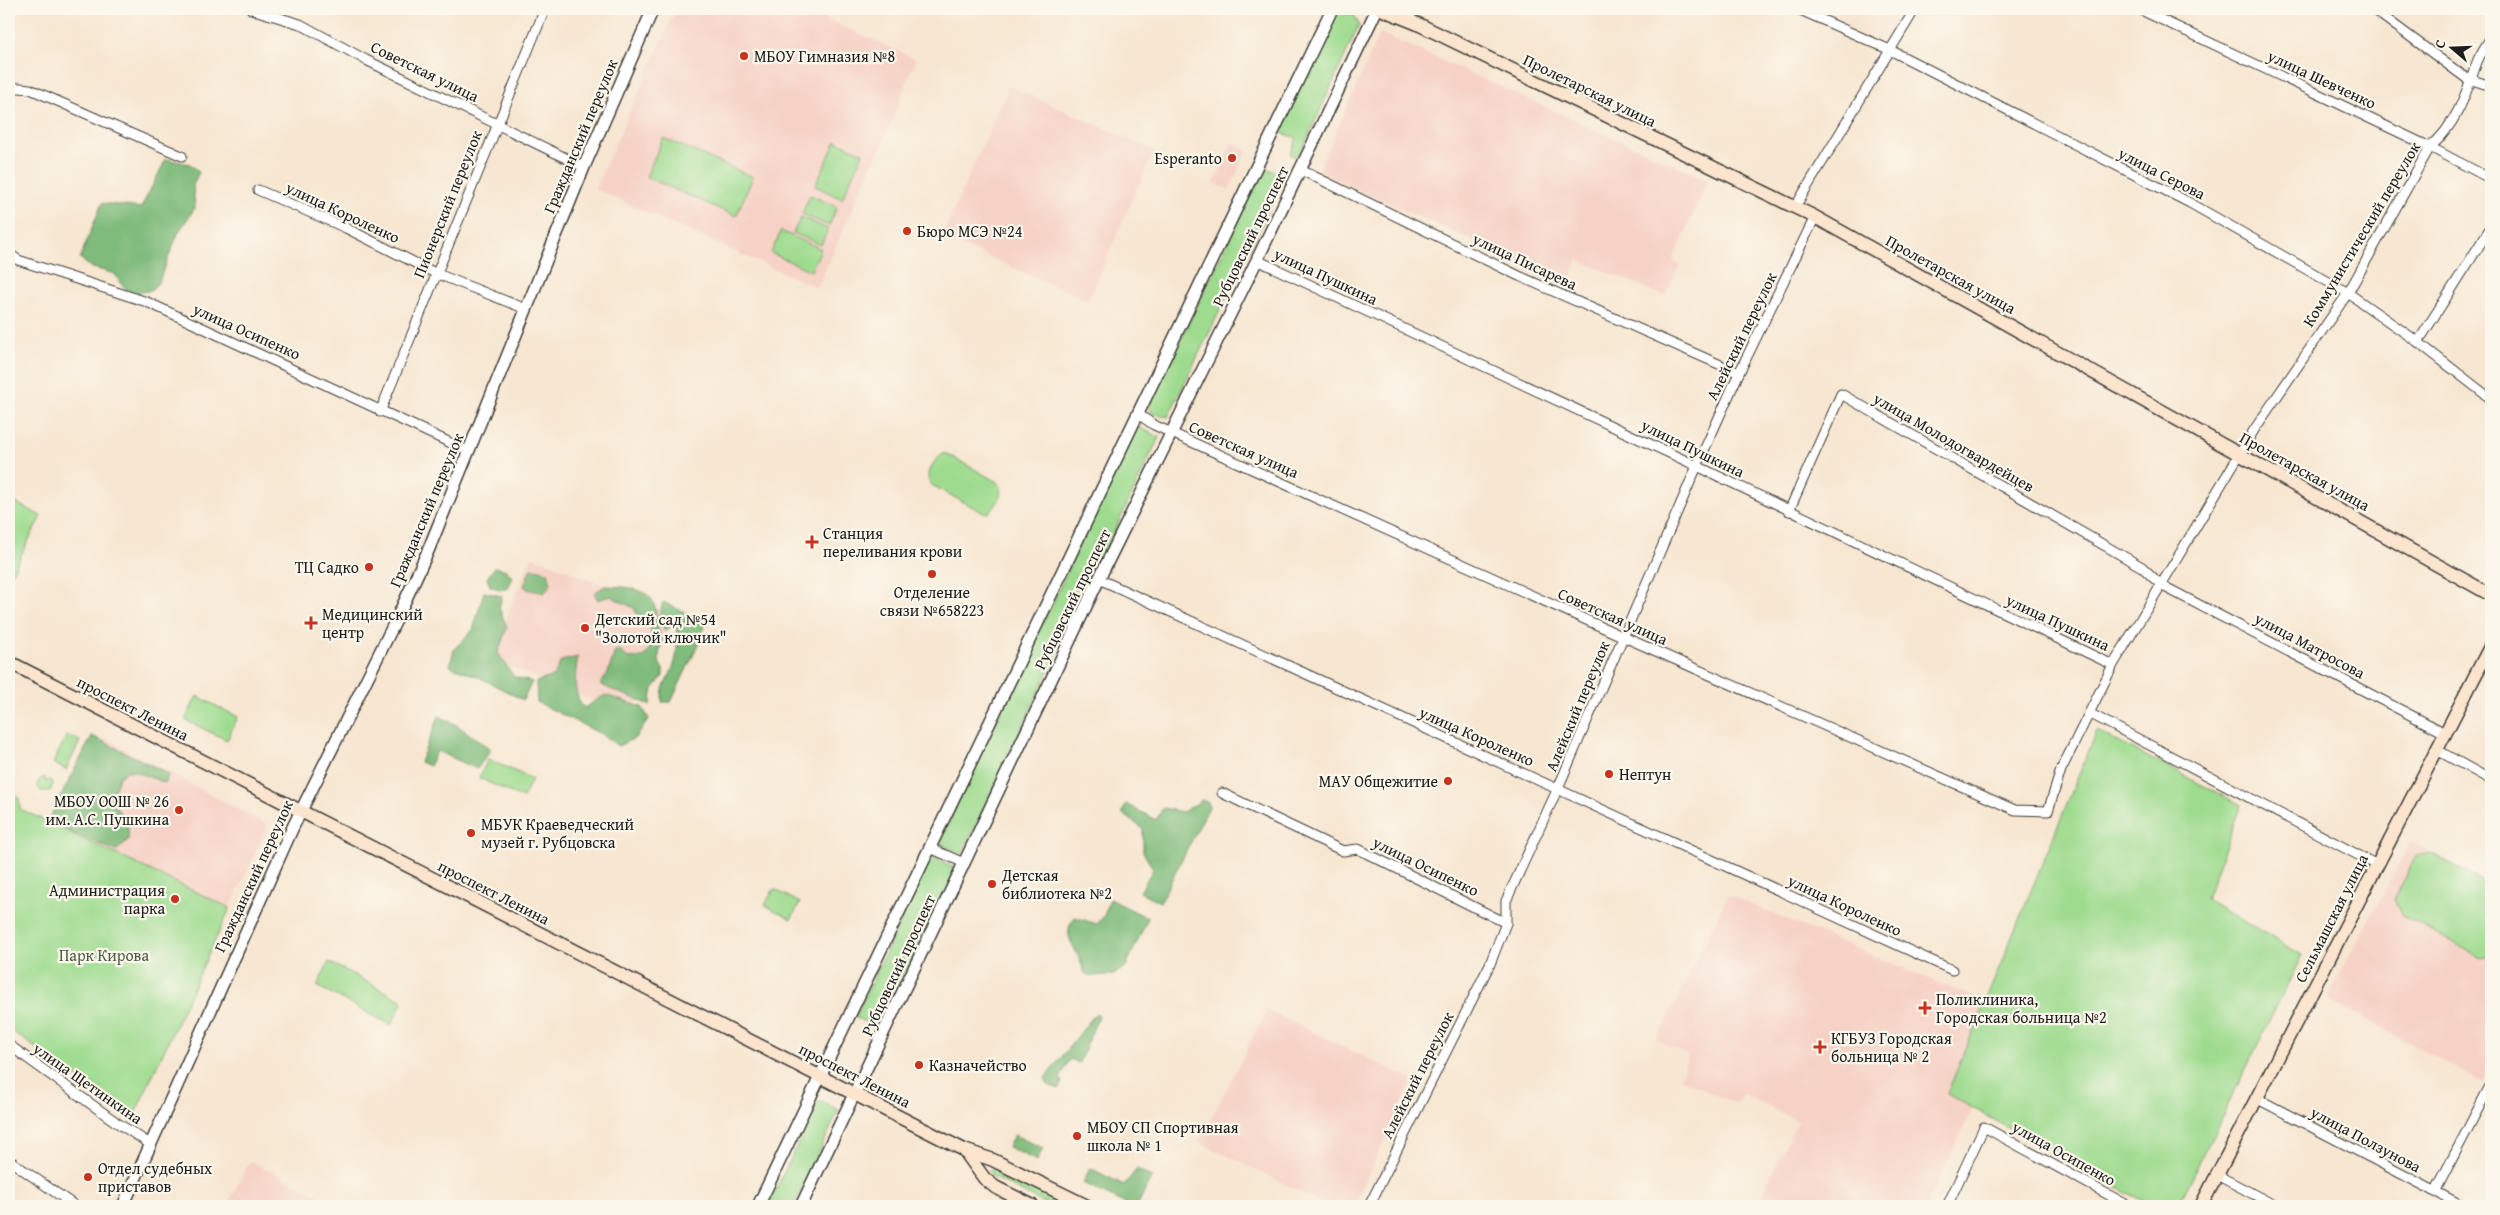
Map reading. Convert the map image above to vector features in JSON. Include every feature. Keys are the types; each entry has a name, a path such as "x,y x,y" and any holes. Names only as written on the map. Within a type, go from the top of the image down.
{"main road":[{"name":"Пролетарская улица","path":"1381,9 1410,14 1815,217 2491,594"},
{"name":"Сельмашская улица","path":"2200,1206 2491,645"},
{"name":"проспект Ленина","path":"9,662 964,1150 993,1160 1088,1206"},
{"name":"проспект Ленина","path":"964,1150 984,1178 995,1187 1033,1206"},
{"path":"984,1178 993,1160"}],"street":[{"name":"Советская улица","path":"251,9 300,24 366,60 496,122 584,167"},
{"name":"Пионерский переулок","path":"380,412 435,273 488,148 496,122 544,9"},
{"name":"Гражданский переулок","path":"122,1206 300,811 398,616 428,551 584,167 653,9"},
{"name":"Рубцовский проспект","path":"758,1206 1332,9"},
{"name":"Рубцовский проспект","path":"801,1206 1098,579 1257,260 1377,9"},
{"name":"улица Серова","path":"1798,9 1890,50 2190,203 2348,293 2490,394"},
{"path":"1795,207 1915,9"},
{"name":"улица Шевченко","path":"2139,9 2430,147 2491,179"},
{"path":"2373,9 2466,78 2491,86"},
{"name":"Коммунистический переулок","path":"2048,811 2061,770 2113,665 2240,453 2348,293 2430,147 2441,138 2467,94 2476,64 2491,37"},
{"path":"9,87 30,89 182,156"},
{"name":"улица Писарева","path":"1301,170 1519,276 1739,373"},
{"name":"улица Короленко","path":"258,190 346,228 435,273 526,309"},
{"name":"Алейский переулок","path":"1369,1206 1490,964 1506,923 1506,901 1558,788 1739,373 1815,217"},
{"path":"2418,342 2491,227"},
{"name":"улица Осипенко","path":"9,253 18,260 147,302 286,364 380,412 468,451"},
{"name":"улица Пушкина","path":"1257,260 1697,466 1789,512 2113,665"},
{"name":"улица Молодогвардейцев","path":"1789,512 1841,394 2142,567 2161,585"},
{"name":"Советская улица","path":"1138,414 1171,432 1624,637 2015,810 2048,811"},
{"name":"улица Короленко","path":"1098,579 1952,970"},
{"name":"улица Матросова","path":"2161,585 2445,733"},
{"path":"2090,713 2377,865"},
{"path":"2437,750 2491,780"},
{"name":"улица Осипенко","path":"1222,793 1344,851 1358,849 1506,923"},
{"path":"930,848 964,863"},
{"name":"улица Щетинкина","path":"9,1045 116,1122 150,1144"},
{"path":"2435,1192 2491,1084"},
{"name":"улица Ползунова","path":"2256,1098 2463,1206"},
{"name":"улица Осипенко","path":"1947,1206 1984,1127 2129,1206"},
{"path":"9,1160 75,1206"},
{"path":"2217,1175 2276,1206"}],"shaded area":[{"path":"676,9 822,9 829,12 826,19 916,59 891,123 817,288 595,189"},
{"path":"1380,33 1708,180 1673,261 1680,265 1665,296 1578,260 1568,283 1318,172"},
{"path":"1009,86 1154,150 1088,301 942,236"},
{"path":"1232,143 1247,150 1229,190 1214,183"},
{"name":"Детский сад №54 \"Золотой ключик\"","path":"532,556 674,615 631,717 490,658"},
{"path":"104,738 268,825 230,908 59,829"},
{"path":"2411,842 2491,884 2491,1067 2483,1083 2327,998"},
{"name":"КГБУЗ Городская больница № 2","path":"1728,895 1985,1002 1947,1093 1973,1108 1926,1206 1756,1206 1798,1121 1744,1094 1736,1104 1680,1078 1689,1055 1657,1040"},
{"path":"1267,1010 1413,1080 1353,1206 1329,1206 1199,1142"},
{"path":"250,1161 340,1206 227,1206"}],"green space":[{"path":"1338,12 1354,15 1359,25 1302,150 1298,155 1292,156 1290,154 1297,138 1279,132 1332,17"},
{"path":"663,138 753,177 736,216 646,177"},
{"path":"836,141 863,153 842,199 815,186"},
{"path":"166,159 190,164 199,172 193,185 195,208 179,231 159,281 152,290 129,291 122,285 115,274 90,267 80,258 102,203 141,208"},
{"path":"1264,167 1285,177 1168,417 1152,413 1149,406"},
{"path":"810,195 837,207 829,226 802,214"},
{"path":"801,217 828,229 821,245 793,233"},
{"path":"781,231 821,249 811,271 771,253"},
{"path":"1136,426 1159,437 962,854 939,843"},
{"path":"942,454 947,454 999,483 1001,495 988,513 982,512 930,484 931,468"},
{"path":"9,499 41,516 9,579"},
{"path":"495,567 506,570 513,578 507,589 490,586 487,578"},
{"path":"531,568 548,572 551,584 544,593 527,589 524,586"},
{"path":"605,586 635,589 642,592 648,595 655,608 659,632 663,641 659,652 659,659 663,669 663,676 653,689 650,705 600,684 608,673 615,651 620,650 628,658 642,657 648,653 651,637 651,630 647,622 641,621 634,608 610,596 598,600 594,593"},
{"path":"484,592 502,596 499,608 507,627 498,653 514,677 532,682 523,700 479,677 450,666 454,649 473,630"},
{"path":"663,602 705,622 699,643 671,702 662,702 662,696 664,686 675,660 677,635 676,625 664,630 659,617"},
{"path":"578,657 575,677 580,703 584,708 605,695 642,707 649,719 635,738 618,746 601,734 537,702 536,682 554,676 561,661"},
{"path":"197,696 238,717 227,740 185,720"},
{"path":"439,716 455,724 491,749 477,769 437,751 429,766 420,762"},
{"path":"2097,731 2241,805 2206,899 2302,955 2178,1206 2152,1206 1947,1094"},
{"path":"67,735 80,741 66,770 53,763"},
{"path":"92,736 169,774 165,783 134,771 127,771 119,777 111,799 124,818 128,828 128,840 116,851 69,831 49,819"},
{"path":"488,759 532,779 523,798 479,778"},
{"path":"45,777 45,781 51,780 53,784 50,791 41,791 37,785 39,780"},
{"name":"Парк Кирова","path":"9,793 19,797 20,809 230,908 133,1118 9,1029"},
{"path":"1202,800 1208,803 1209,807 1160,902 1140,892 1153,869 1143,852 1143,829 1122,813 1126,804 1156,820 1163,808 1183,812"},
{"path":"2432,853 2491,887 2491,956 2481,958 2402,915 2394,900 2416,856"},
{"path":"932,856 956,869 880,1030 855,1017"},
{"path":"774,889 800,903 791,919 765,905"},
{"path":"1110,899 1148,918 1126,966 1114,975 1089,976 1083,971 1069,937 1070,924 1075,917 1097,924 1104,916"},
{"path":"329,962 403,1001 391,1025 317,986"},
{"path":"1096,1013 1099,1015 1079,1063 1070,1059 1060,1078 1062,1081 1059,1089 1048,1085 1045,1078"},
{"path":"819,1100 839,1110 793,1206 768,1206"},
{"path":"1014,1135 1043,1148 1037,1161 1008,1147"},
{"path":"995,1166 1076,1206 1050,1206 993,1177 989,1171"},
{"path":"1090,1168 1124,1185 1137,1169 1152,1177 1137,1206 1130,1206 1083,1183"}],"place":[{"name":"МБОУ Гимназия №8","path":"744,56"},
{"name":"Esperanto","path":"1232,158"},
{"name":"Бюро МСЭ №24","path":"907,231"},
{"name":"Станция переливания крови","path":"812,542"},
{"name":"ТЦ Садко","path":"369,567"},
{"name":"Отделение связи №658223","path":"932,574"},
{"name":"Медицинский центр","path":"311,623"},
{"name":"Детский сад №54 \"Золотой ключик\"","path":"585,628"},
{"name":"Нептун","path":"1609,774"},
{"name":"МАУ Общежитие","path":"1448,781"},
{"name":"МБОУ ООШ № 26 им. А.С. Пушкина","path":"179,810"},
{"name":"МБУК Краеведческий музей г. Рубцовска","path":"471,833"},
{"name":"Детская библиотека №2","path":"992,884"},
{"name":"Администрация парка","path":"175,899"},
{"name":"Поликлиника, Городская больница №2","path":"1925,1008"},
{"name":"КГБУЗ Городская больница № 2","path":"1820,1047"},
{"name":"Казначейство","path":"919,1065"},
{"name":"МБОУ СП Спортивная школа № 1","path":"1077,1136"},
{"name":"Отдел судебных приставов","path":"88,1177"}]}
